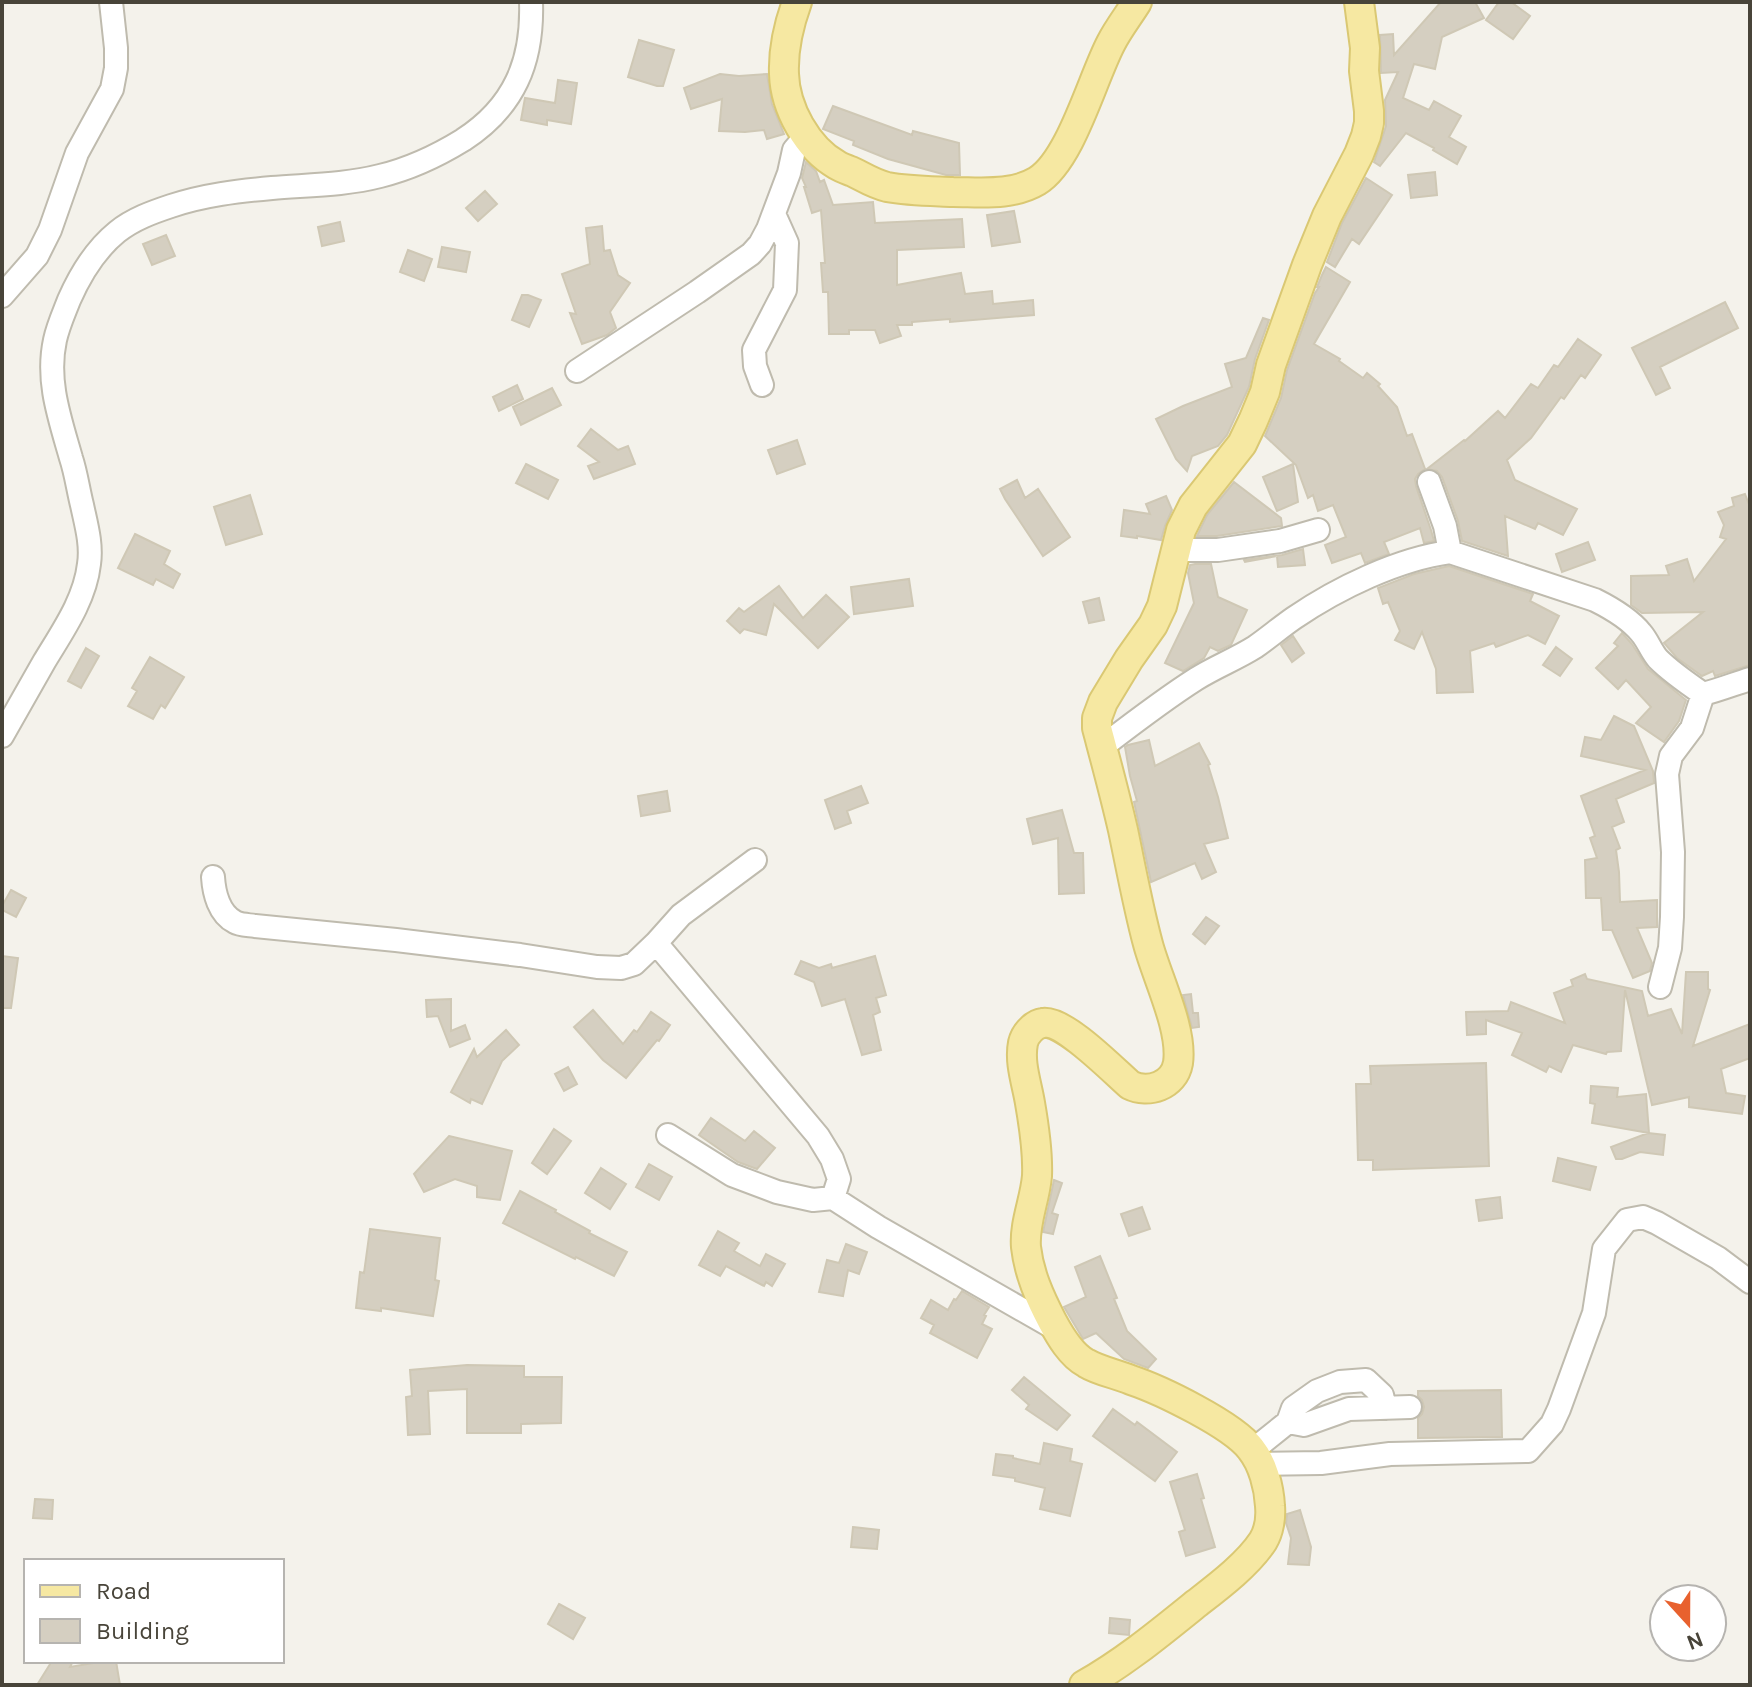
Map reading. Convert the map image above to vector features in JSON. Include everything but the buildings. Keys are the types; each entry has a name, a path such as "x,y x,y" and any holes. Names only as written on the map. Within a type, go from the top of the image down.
{"main road":[{"path":"797,2 789,32 784,76 794,114 806,136 822,153 836,165 885,187 993,193 1039,180 1061,154 1112,41 1137,2"},
{"path":"1084,1685 1144,1646 1235,1573 1263,1540 1269,1523 1270,1505 1264,1475 1256,1457 1240,1437 1201,1413 1135,1381 1085,1363 1073,1354 1056,1329 1038,1295 1026,1247 1037,1175 1023,1066 1023,1042 1040,1023 1057,1025 1139,1090 1156,1088 1171,1079 1176,1071 1179,1059 1171,1016 1149,948 1097,728 1099,712 1158,615 1168,588 1181,530 1193,506 1242,444 1253,421 1307,265 1366,136 1369,111 1359,2"}],"street":[{"path":"2,296 37,256 50,230 77,153 112,89 116,58 111,2"},
{"path":"2,736 69,621 86,580 88,536 72,461 54,398 52,356 61,320 73,291 101,248 127,224 188,200 378,177 407,168 456,144 479,130 510,95 523,67 531,2"},
{"path":"577,371 751,254 760,244 774,214 794,150 806,136"},
{"path":"762,385 755,366 754,350 785,290 787,243 774,214"},
{"path":"1429,482 1445,526 1450,552"},
{"path":"1176,550 1218,550 1280,541 1318,530"},
{"path":"1102,747 1196,679 1253,649 1296,617 1335,595 1400,563 1450,552 1609,607 1643,635 1655,655 1671,671 1703,694 1750,679"},
{"path":"1660,987 1670,948 1672,917 1673,852 1667,774 1671,756 1692,728 1703,694"},
{"path":"213,877 214,893 224,911 236,923 411,941 621,968 634,964 681,915 755,860"},
{"path":"656,943 818,1136 832,1159 839,1179 833,1198"},
{"path":"668,1135 732,1175 777,1192 813,1200 833,1198 1056,1329"},
{"path":"1256,1457 1321,1463 1390,1454 1528,1451 1552,1424 1559,1409 1594,1313 1604,1249 1627,1220 1643,1217 1657,1223 1718,1258 1750,1282"},
{"path":"1256,1457 1288,1422 1293,1408 1317,1391 1340,1382 1366,1380 1382,1395 1385,1408"},
{"path":"1329,1417 1337,1404 1340,1382"},
{"path":"1288,1422 1304,1425 1349,1409 1410,1407"}]}
